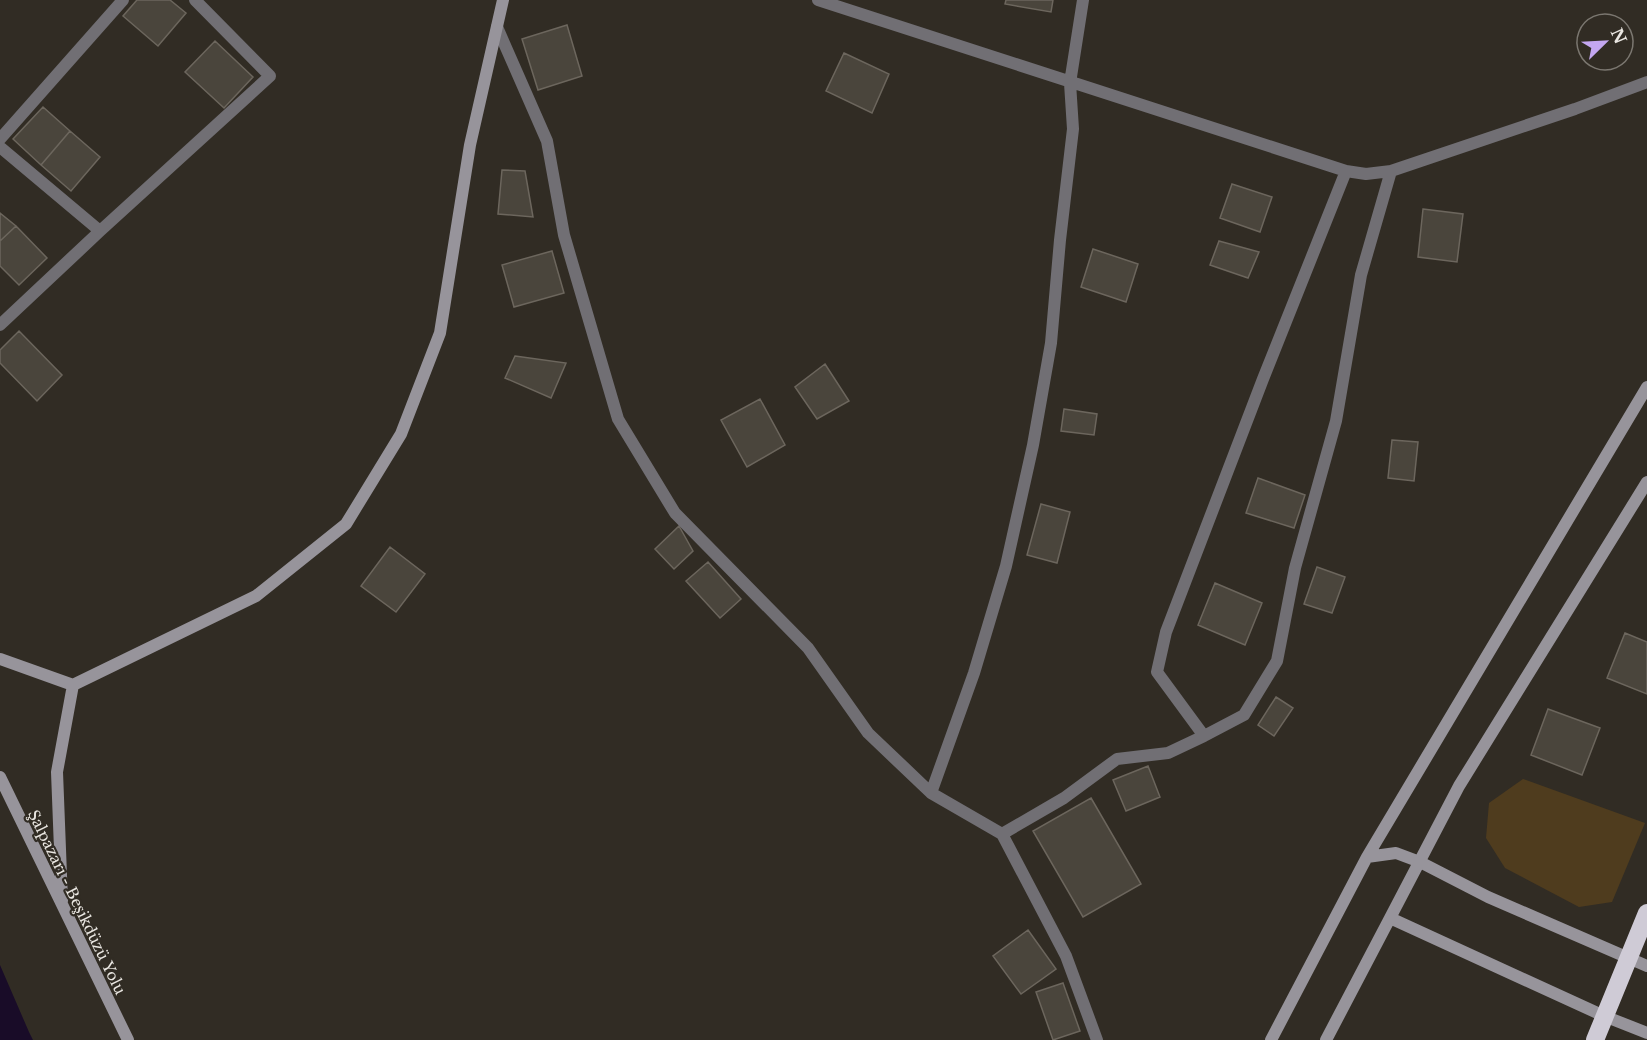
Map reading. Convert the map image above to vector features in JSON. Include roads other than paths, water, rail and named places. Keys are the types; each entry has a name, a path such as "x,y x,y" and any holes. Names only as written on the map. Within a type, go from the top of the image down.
{"highway":[{"path":"1594,1040 1647,913"}],"street":[{"path":"0,138 123,0"},
{"path":"0,325 270,76 195,0"},
{"path":"0,659 73,685 256,596 346,524 401,434 440,333 470,145 503,0"},
{"path":"818,0 1346,171 1366,174 1391,171 1575,109 1647,82"},
{"path":"931,793 974,673 1003,576 1033,445 1051,344 1073,129 1070,83 1083,0"},
{"path":"497,27 547,141 564,236 618,419 675,513 808,648 868,733 931,793 1002,834 1066,956 1098,1040"},
{"path":"0,147 100,231"},
{"path":"1204,736 1157,672 1166,632 1346,171"},
{"path":"1002,834 1064,798 1117,759 1168,753 1244,715 1277,660 1295,568 1336,421 1361,275 1391,171"},
{"path":"1270,1040 1367,857 1647,387"},
{"path":"1326,1040 1459,786 1647,482"},
{"path":"62,908 57,772 73,685"},
{"name":"Şalpazarı - Beşikdüzü Yolu","path":"0,777 128,1040"},
{"path":"1367,857 1396,853 1420,862 1488,897 1647,966"},
{"path":"1390,918 1604,1016 1647,1033"}]}
